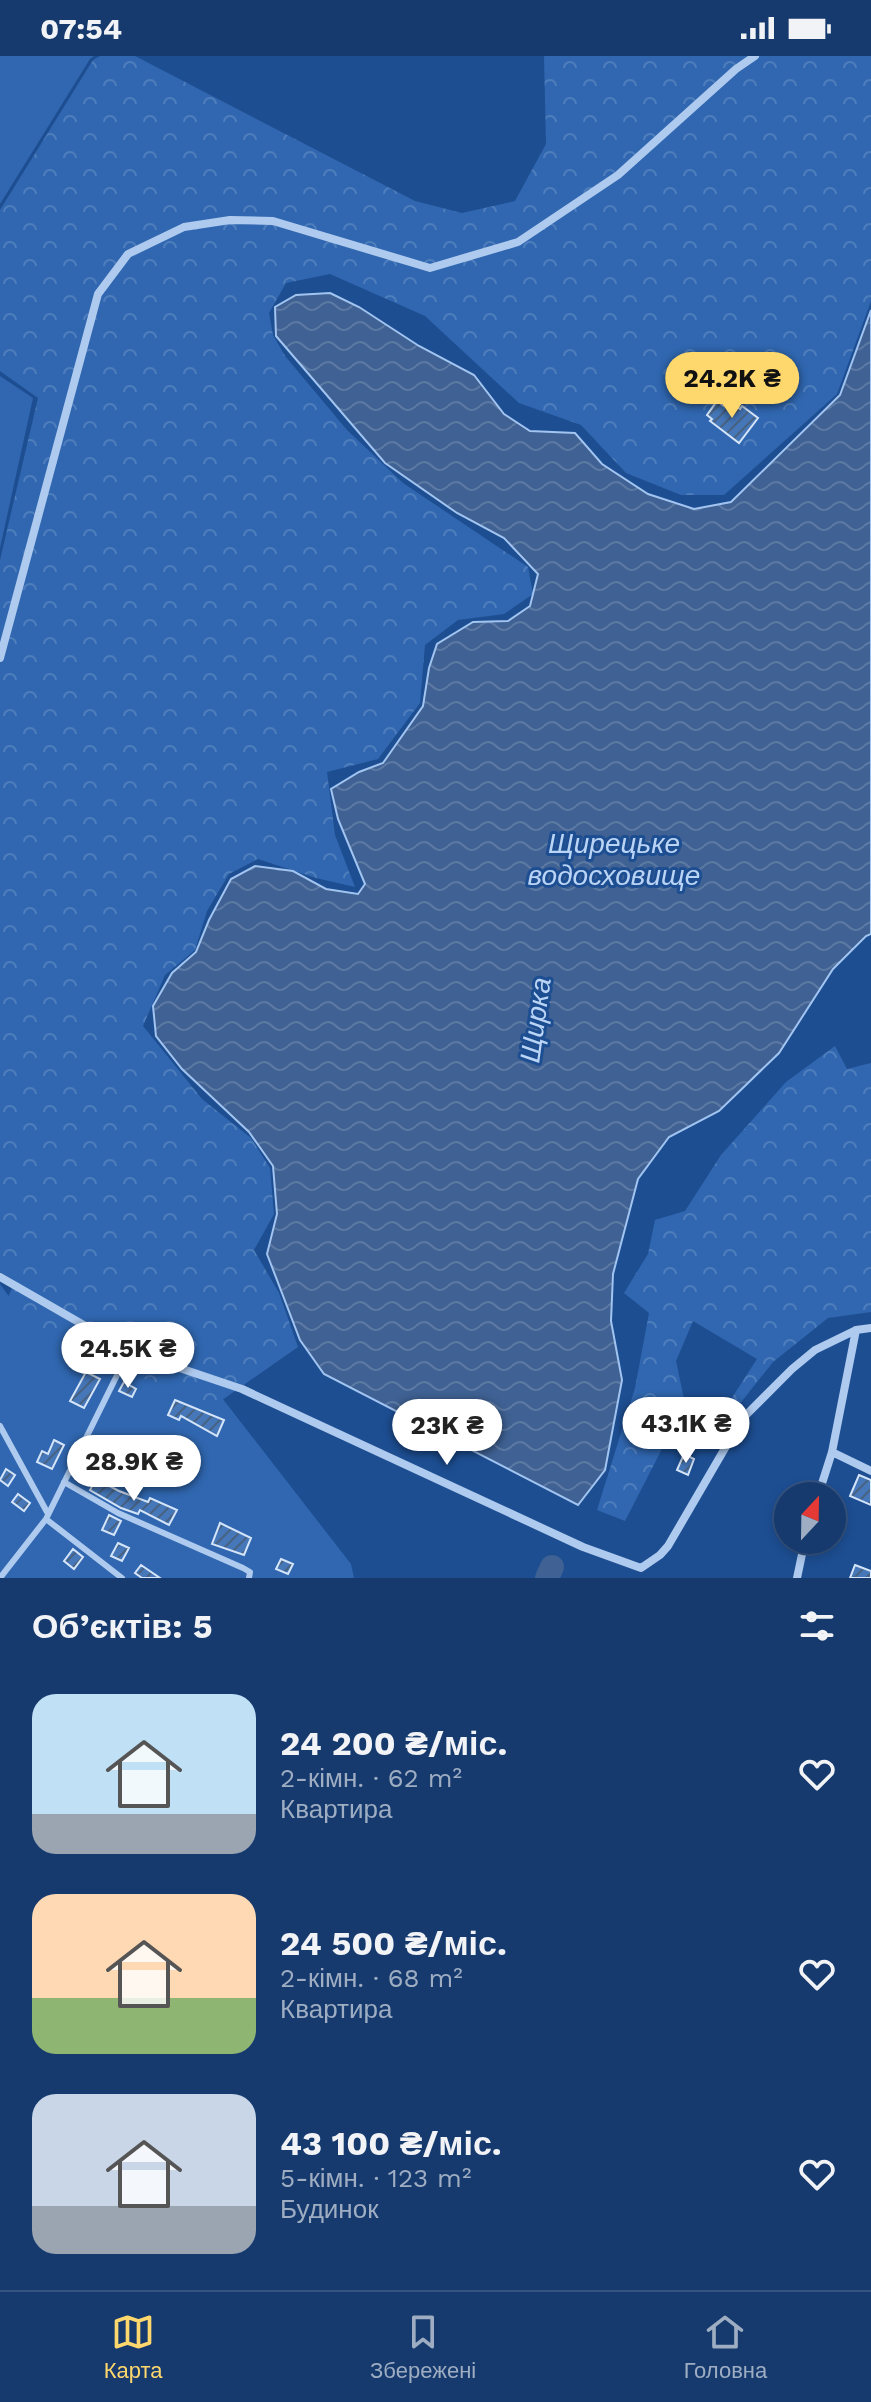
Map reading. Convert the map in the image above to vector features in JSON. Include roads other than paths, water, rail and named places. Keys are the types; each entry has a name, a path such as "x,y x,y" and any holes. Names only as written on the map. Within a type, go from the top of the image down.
{"street":[{"path":"0,658 98,294 128,254 184,227 230,220 273,221 430,268 518,242 618,175 736,69 755,56"},
{"path":"0,1277 129,1351 242,1389 583,1547 641,1568 668,1546 742,1419 815,1350 856,1330 871,1328"},
{"path":"822,1482 832,1452 856,1330"},
{"path":"832,1452 871,1471"},
{"path":"798,1578 802,1554"}],"lane":[{"path":"0,1578 46,1516 129,1351"},
{"path":"0,1426 46,1516 122,1578"},
{"path":"64,1482 118,1513 243,1568 250,1572 249,1578"}],"water":[{"name":"Щирецьке водосховище","path":"330,293 474,375 504,414 530,431 575,433 602,464 648,494 694,509 731,502 840,395 871,310 871,934 833,969 779,1053 719,1111 669,1137 638,1179 613,1274 611,1321 622,1380 605,1470 578,1505 324,1374 300,1340 267,1254 277,1214 273,1166 249,1132 182,1069 156,1036 153,1006 172,973 196,952 231,879 255,866 293,871 326,889 358,894 365,884 338,819 331,789 359,772 383,763 423,706 429,668 437,644 473,622 508,621 530,606 538,574 504,538 457,513 385,463 276,336 275,307 296,295"}],"waterway":[{"name":"Щирка","path":"547,1578 552,1567"}]}
